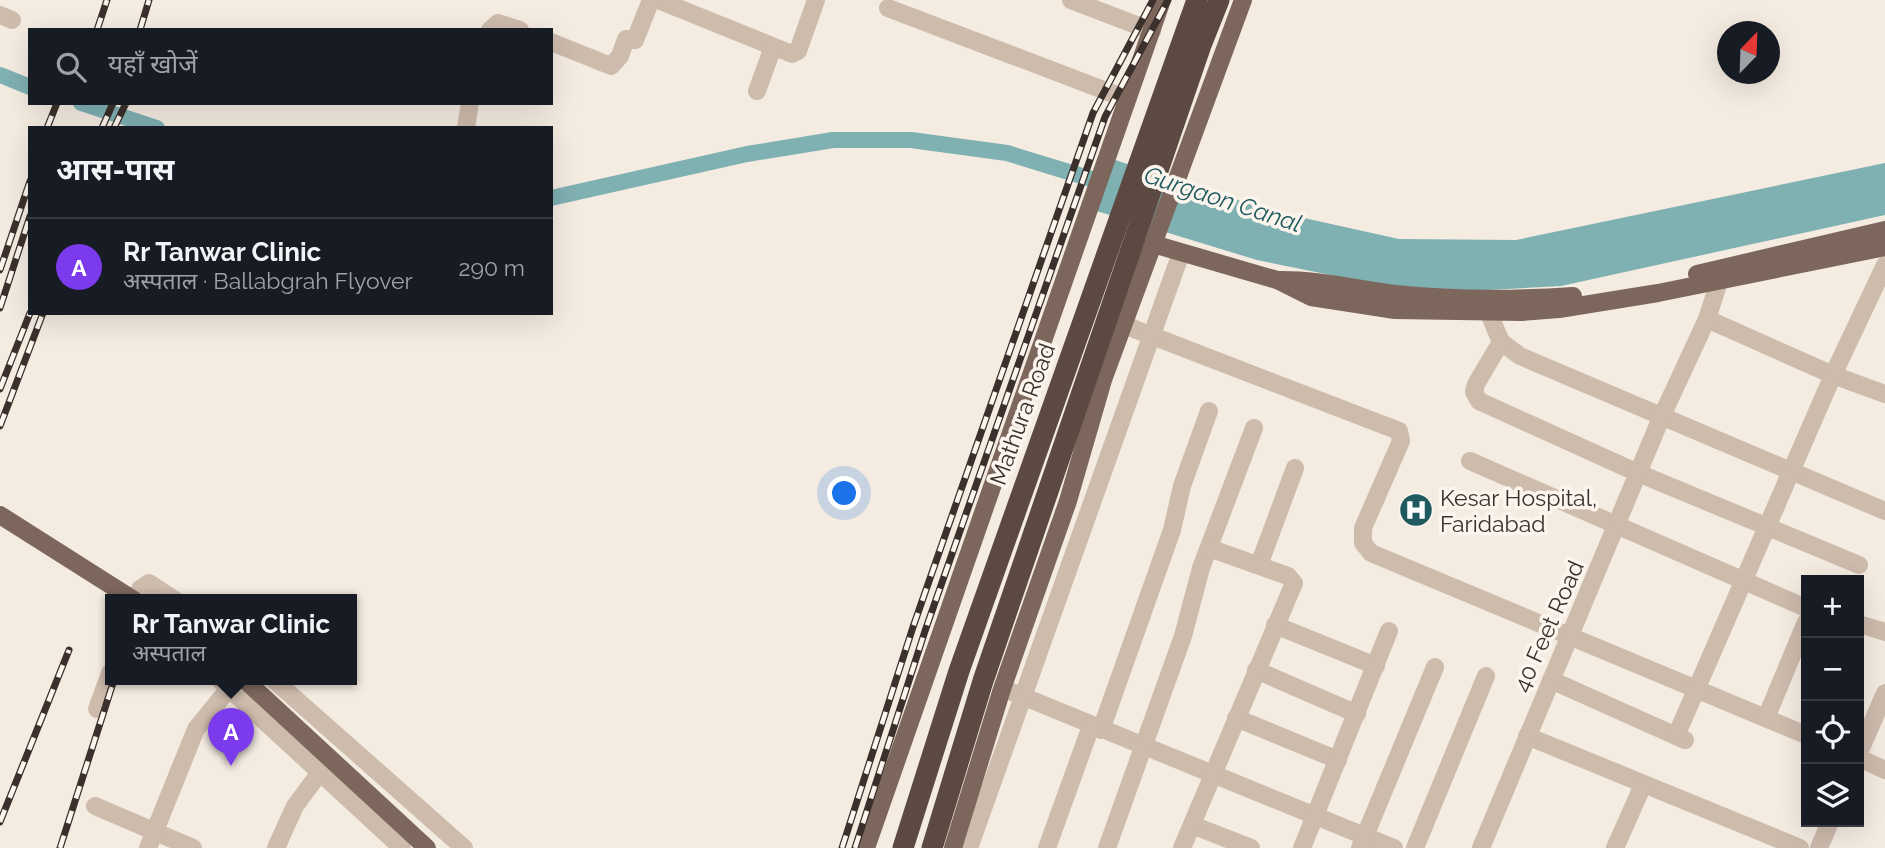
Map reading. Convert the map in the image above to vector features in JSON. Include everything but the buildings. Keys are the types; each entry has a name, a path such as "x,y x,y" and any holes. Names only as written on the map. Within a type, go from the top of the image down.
{"highway":[{"name":"Mathura Road","path":"903,848 959,671 1141,233 1138,163 1197,0"},
{"name":"Mathura Road","path":"932,848 984,681 1141,233 1159,170 1219,0"}],"main road":[{"path":"866,848 1090,213 1162,0"},
{"path":"953,848 1002,689 1068,501 1103,380 1124,325 1141,233 1185,159 1243,0"},
{"path":"1141,233 1181,253 1277,280 1311,297 1375,308 1488,311 1559,309 1721,275 1884,236"},
{"path":"1277,280 1301,279 1408,295 1550,298 1721,275"},
{"path":"0,515 125,594"},
{"path":"237,685 427,848"}],"street":[{"path":"553,43 611,66 620,57 626,39 635,40 651,0"},
{"path":"658,0 792,54 798,51 816,0"},
{"path":"1071,0 1152,31"},
{"path":"888,8 1128,99"},
{"path":"492,28 498,23 514,28"},
{"path":"757,90 773,47"},
{"path":"466,126 470,105"},
{"path":"969,848 1181,253"},
{"path":"1551,680 1681,738 1696,687 1833,375 1885,265"},
{"name":"40 Feet Road","path":"1481,848 1661,418 1707,319 1721,275"},
{"path":"1488,311 1501,342 1520,356 1885,512"},
{"path":"1707,319 1833,375 1885,394"},
{"path":"1124,325 1399,431 1401,442 1363,528 1366,549 1801,733"},
{"path":"1501,342 1476,384 1474,391 1479,401 1638,473 1858,565"},
{"path":"1047,848 1172,530 1182,486 1209,411"},
{"path":"1107,848 1184,636 1209,548 1254,428"},
{"path":"1470,461 1801,606"},
{"path":"1259,565 1295,468"},
{"path":"1182,848 1294,581 1259,565 1209,548"},
{"path":"138,594 149,583 165,594"},
{"path":"1275,625 1376,666"},
{"path":"1864,626 1885,632"},
{"path":"1302,848 1390,631"},
{"path":"1766,718 1801,634"},
{"path":"1363,842 1435,667"},
{"path":"1256,670 1357,713"},
{"path":"1415,848 1486,676"},
{"path":"97,709 106,685"},
{"path":"151,840 195,729 231,685"},
{"path":"236,685 321,771 382,842 402,848"},
{"path":"280,685 464,848"},
{"path":"1002,689 1316,816 1363,842 1394,848"},
{"path":"1864,743 1885,693"},
{"path":"1236,718 1338,760"},
{"path":"1527,736 1800,848"},
{"path":"1864,758 1885,770"},
{"path":"276,848 295,806 321,771"},
{"path":"1615,848 1643,785"},
{"path":"95,806 151,840 193,848"},
{"path":"1192,824 1251,848"},
{"path":"1819,848 1828,827"}],"water":[{"path":"1106,157 1268,210 1399,239 1516,240 1885,163 1885,215 1561,286 1469,291 1380,285 1257,260 1090,209"}],"waterway":[{"name":"Gurgaon Canal","path":"0,75 28,86"},
{"name":"Gurgaon Canal","path":"87,105 151,126"},
{"name":"Gurgaon Canal","path":"553,198 747,154 833,140 911,140 1007,153 1108,184"}],"railway":[{"path":"98,28 107,0"},
{"path":"141,28 149,0"},
{"path":"842,848 913,627 1093,113 1153,0"},
{"path":"855,848 925,631 1105,117 1168,0"},
{"path":"48,126 56,105"},
{"path":"103,126 112,105"},
{"path":"115,126 125,105"},
{"path":"0,270 28,187"},
{"path":"0,308 28,222"},
{"path":"0,389 29,315"},
{"path":"0,426 42,315"},
{"path":"0,822 69,650"},
{"path":"60,848 112,685"}],"place":[{"name":"Kesar Hospital, Faridabad","path":"1416,510"},
{"name":"Rr Tanwar Clinic","path":"231,766"}]}
